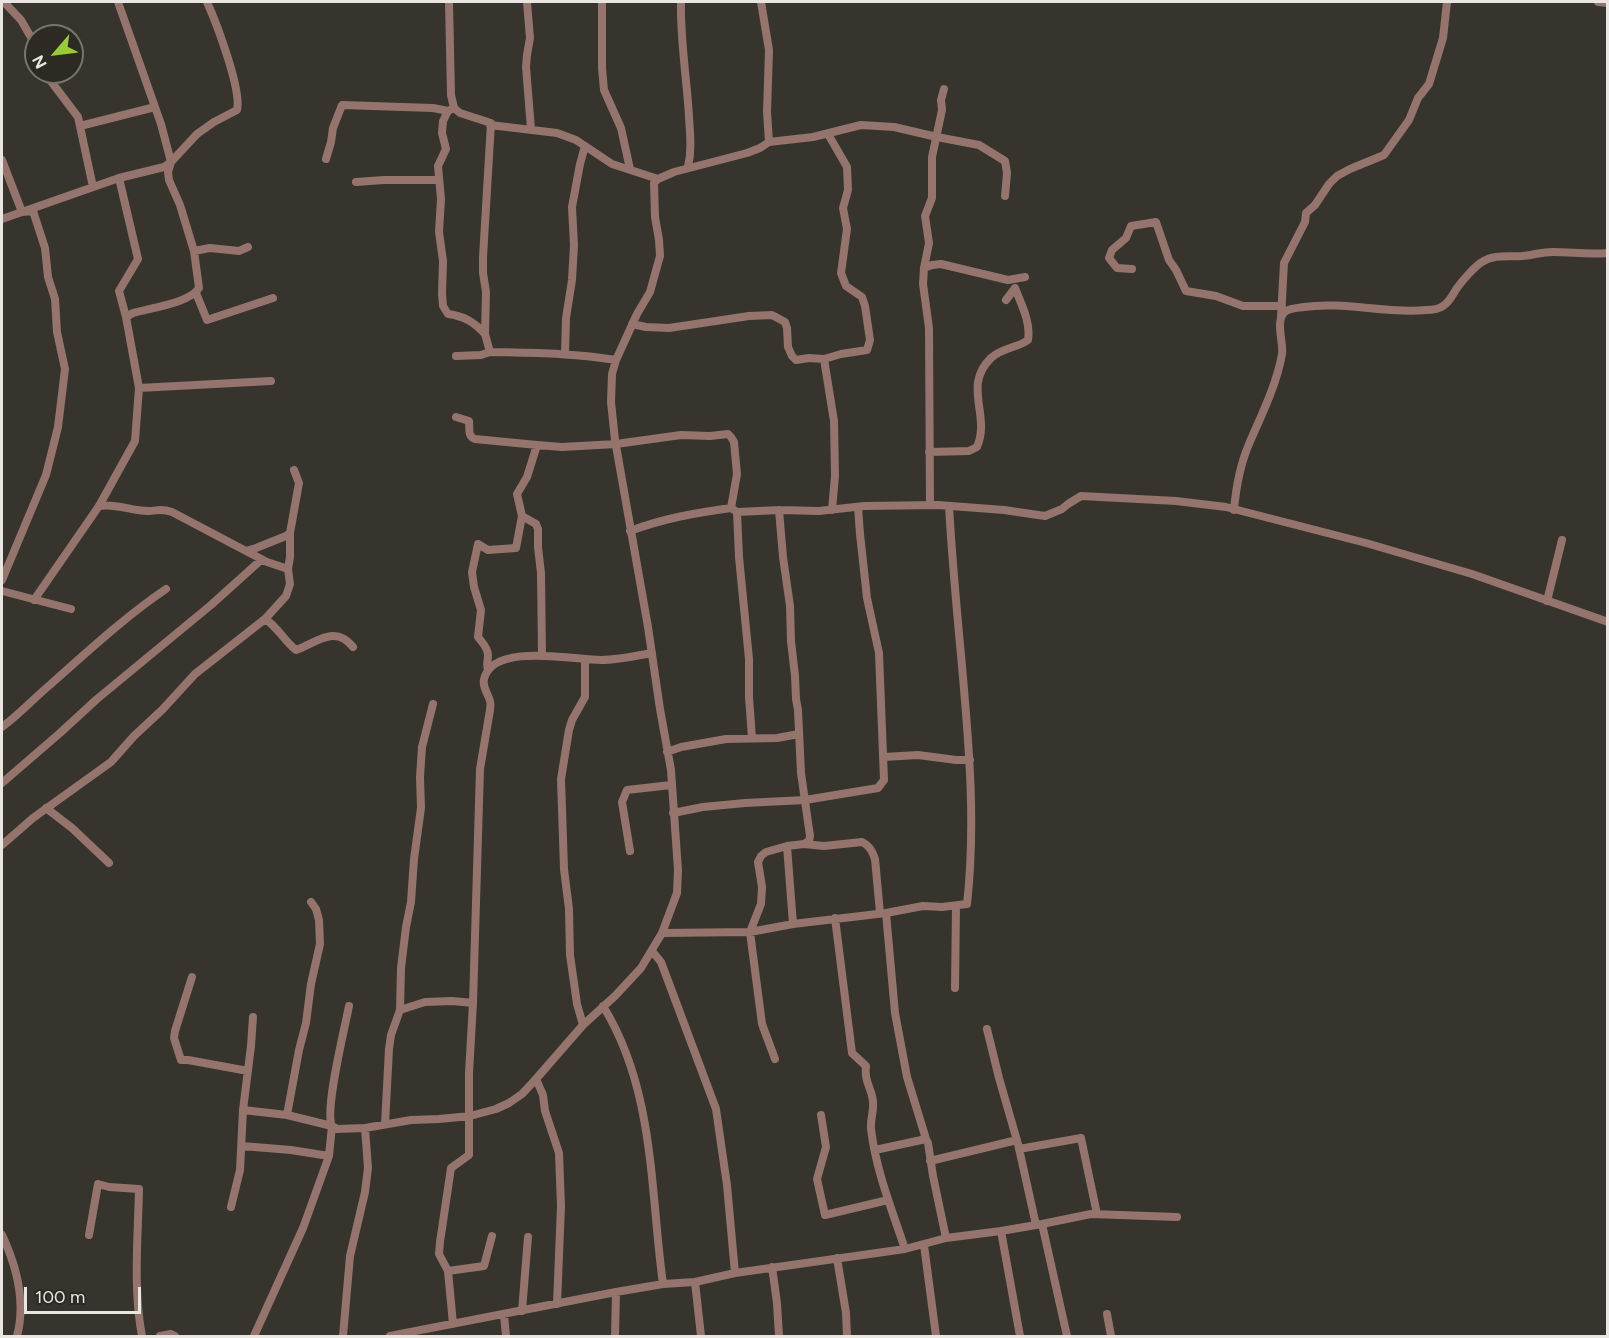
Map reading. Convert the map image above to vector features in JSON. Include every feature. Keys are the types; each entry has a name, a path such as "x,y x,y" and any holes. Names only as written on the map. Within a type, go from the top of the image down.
{"street":[{"path":"4,2 24,25"},
{"path":"118,2 155,107 171,162 168,172 194,251 199,288 196,293 186,298 126,317"},
{"path":"2,219 119,178 165,167 196,134 237,110 236,89 207,2"},
{"path":"449,2 451,110 444,120 442,133 446,149 438,166 441,199 439,232 443,261 443,306 448,314 459,315 474,323 484,334"},
{"path":"527,2 530,38 526,67 531,129"},
{"path":"602,2 604,90 621,128 630,170"},
{"path":"681,2 691,153 688,167"},
{"path":"760,2 769,50 767,112 769,142"},
{"path":"1234,510 1237,484 1248,446 1264,409 1282,352 1280,328 1284,263 1305,222 1306,213 1315,205 1329,184 1337,176 1350,169 1384,155 1409,120 1418,98 1429,84 1443,38 1447,2"},
{"path":"1598,2 1608,3"},
{"path":"53,84 78,117 93,187"},
{"path":"930,505 929,328 923,284 929,243 926,216 932,198 932,157 944,89"},
{"path":"326,159 333,128 342,105 451,110 491,123 483,257 486,292 484,334 490,352"},
{"path":"80,126 155,107"},
{"path":"490,125 531,129 576,140 612,164 658,179"},
{"path":"243,1110 286,1115 332,1126 336,1130 365,1128 411,1120 470,1116 509,1103 536,1080 583,1024 626,985 641,968 662,933 677,893 678,870 671,770 630,531 611,402 615,360 650,292 660,256 654,183 663,176 688,167 747,153 769,142 813,137 861,126 872,126 894,127 979,145 1005,161 1007,173 1005,196"},
{"path":"632,324 669,328 749,316 772,315 785,322 788,347 796,360 824,359 867,350 870,340 862,297 846,286 841,273 847,230 843,208 848,190 847,166 828,134"},
{"path":"565,354 566,318 572,280 572,207 585,146"},
{"path":"2,160 22,212"},
{"path":"34,600 99,506 135,441 139,388 119,291 138,259 119,178"},
{"path":"356,182 439,180"},
{"path":"2,579 46,474 58,427 64,369 57,332 55,299 48,277 45,248 33,211 22,212"},
{"path":"1132,269 1117,268 1109,258 1112,250 1126,238 1131,226 1156,222 1169,260 1185,291 1216,296 1243,306 1282,306"},
{"path":"194,251 210,248 239,251 248,247"},
{"path":"1281,316 1286,311 1312,306 1334,305 1407,311 1442,307 1482,262 1493,258 1537,255 1550,251 1608,253"},
{"path":"924,268 942,264 1008,280 1025,278"},
{"path":"929,452 969,451 977,447 980,437 980,412 976,385 980,371 992,357 1002,350 1023,344 1028,340 1028,323 1016,288 1006,300"},
{"path":"196,293 207,320 273,298"},
{"path":"456,356 481,355 490,352 565,354 615,360"},
{"path":"824,359 834,421 835,476 832,510"},
{"path":"139,388 271,381"},
{"path":"456,417 469,421 471,438 562,447 616,444 681,435 728,434 731,437 734,442 737,474 734,510 749,659 752,738"},
{"path":"488,670 486,663 488,655 478,637 481,609 472,572 478,544 488,549 516,548 522,516 517,494 527,477 537,445"},
{"path":"2,845 46,808 111,762 195,674 265,619 286,596 290,584 288,569 290,533 299,483 294,470"},
{"path":"630,531 674,517 734,510 800,512 858,507 930,505 1004,510 1045,516 1062,509 1081,496 1176,501 1234,510 1366,543 1501,583 1608,621"},
{"path":"99,506 107,504 149,511 161,509 172,512 261,560 288,569"},
{"path":"662,933 750,932 923,906 967,904 972,825 970,760 949,506"},
{"path":"673,813 704,807 805,800 878,788 884,780 879,653 867,598 858,507"},
{"path":"779,510 790,606 799,734 810,836 804,844"},
{"path":"522,516 536,524 538,529 542,656"},
{"path":"246,551 290,533"},
{"path":"1547,601 1562,540"},
{"path":"2,783 96,699 212,605 261,560"},
{"path":"2,727 121,623 166,589"},
{"path":"2,591 71,609"},
{"path":"265,619 272,623 290,646 296,650 325,636 337,636 348,641 353,647"},
{"path":"453,1324 448,1271 440,1254 440,1242 451,1168 469,1155 469,1073 480,769 490,710 484,679 488,670 497,663 517,656 603,660 652,654"},
{"path":"583,1024 577,1004 570,954 561,779 569,730 585,697 585,659"},
{"path":"385,1124 391,1035 400,1010 401,968 421,808 422,747 433,704"},
{"path":"667,752 716,740 777,738 799,734"},
{"path":"884,757 918,755 970,760"},
{"path":"630,851 622,802 627,790 671,785"},
{"path":"46,808 72,828 109,863"},
{"path":"775,1059 762,1024 750,932 761,904 762,888 758,862 761,855 766,852 787,846 804,844 824,846 862,842 868,845 875,859 895,1013 907,1077 926,1139 946,1238"},
{"path":"787,846 793,924"},
{"path":"286,1115 320,944 319,920 311,902"},
{"path":"955,988 956,906"},
{"path":"835,918 852,1053 866,1066 865,1077 873,1101 871,1126 875,1150 888,1200 905,1249"},
{"path":"652,951 661,962 716,1109 727,1185 735,1273"},
{"path":"192,977 174,1038 181,1060 248,1071"},
{"path":"400,1010 425,1002 473,1003"},
{"path":"254,1336 303,1228 329,1156 332,1126 329,1116 336,1067 349,1006"},
{"path":"603,1006 627,1053 645,1119 663,1284"},
{"path":"231,1207 240,1170 243,1110 253,1017"},
{"path":"987,1029 1067,1336"},
{"path":"536,1080 543,1095 545,1111 559,1153 561,1206 557,1304"},
{"path":"821,1115 826,1147 817,1179 825,1215 888,1200"},
{"path":"344,1336 350,1256 365,1192 368,1167 365,1128"},
{"path":"1019,1149 1081,1138 1096,1214"},
{"path":"875,1150 926,1139"},
{"path":"930,1161 1017,1140"},
{"path":"242,1146 329,1156"},
{"path":"89,1235 98,1184 138,1189 138,1312 142,1336"},
{"path":"390,1336 616,1292 905,1249 946,1238 1001,1232 1091,1214 1177,1217"},
{"path":"1001,1232 1020,1336"},
{"path":"2,1235 11,1255 17,1278 21,1321 17,1336"},
{"path":"448,1271 484,1266 492,1236"},
{"path":"522,1311 528,1237"},
{"path":"924,1245 936,1336"},
{"path":"837,1258 846,1313 847,1336"},
{"path":"772,1268 779,1336"},
{"path":"695,1282 701,1336"},
{"path":"615,1336 616,1292"},
{"path":"1107,1314 1111,1336"},
{"path":"504,1315 506,1336"},
{"path":"160,1336 171,1334 175,1336"}]}
